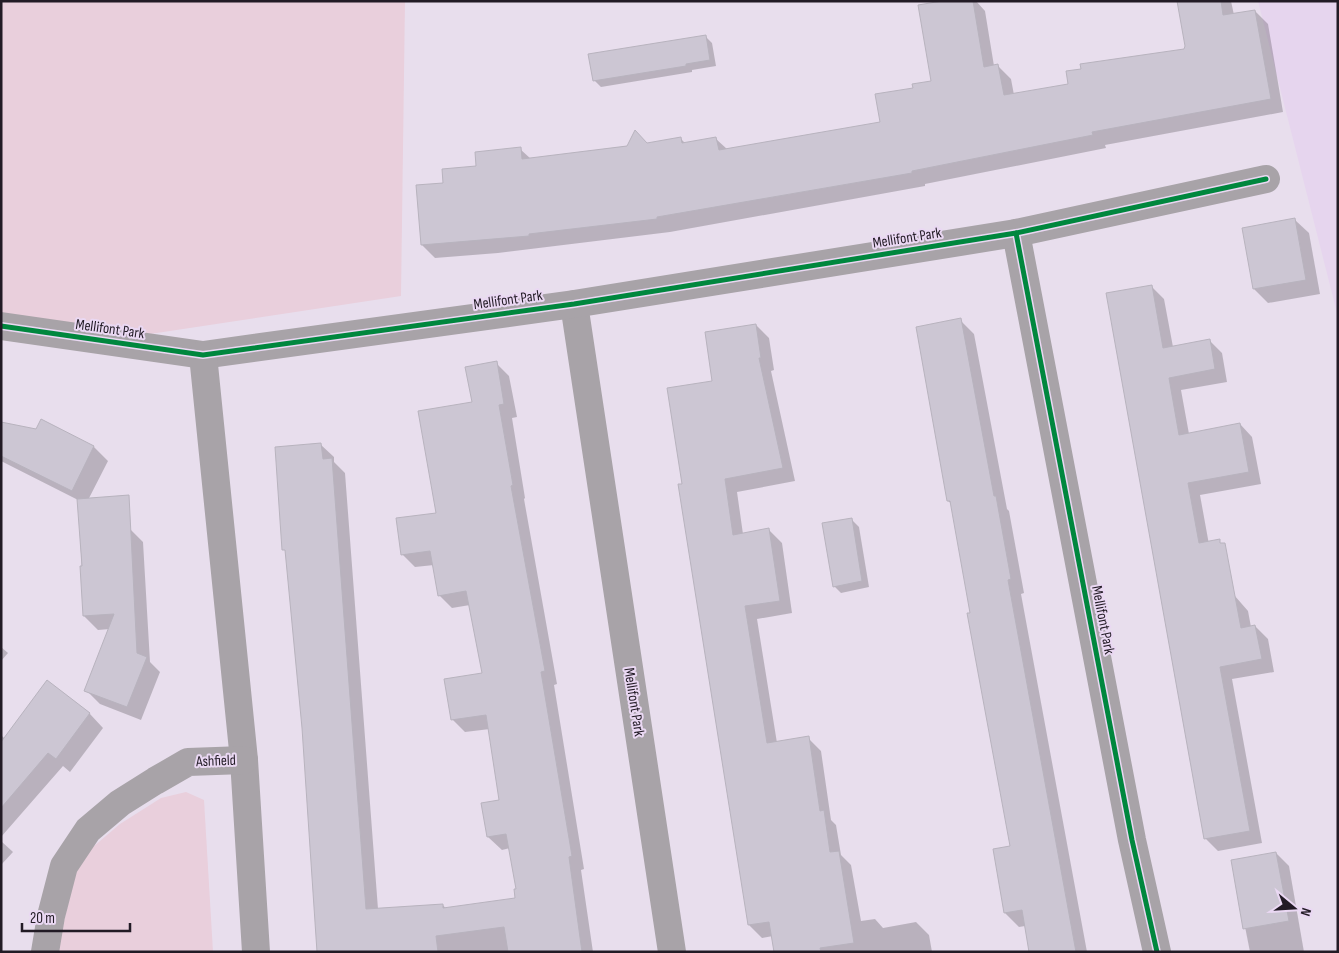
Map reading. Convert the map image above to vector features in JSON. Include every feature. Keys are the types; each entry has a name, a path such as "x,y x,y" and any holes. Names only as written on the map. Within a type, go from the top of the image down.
{"street":[{"name":"Mellifont Park","path":"1,326 203,355 574,304 1016,233 1266,179"},
{"name":"Mellifont Park","path":"1016,233 1132,840 1157,952"},
{"name":"Mellifont Park","path":"574,304 672,952"},
{"path":"203,355 244,760"},
{"name":"Ashfield","path":"44,952 64,866 88,830 120,803 188,762 244,760 256,952"}],"shaded area":[{"path":"1,1 405,1 401,296 150,334 1,313"},
{"path":"1258,1 1338,1 1338,317"},
{"path":"186,792 204,800 213,952 59,952 60,939 75,874 93,847 120,824 161,798"}],"building":[{"path":"942,1 973,1 984,67 998,64 1004,95 1068,84 1066,71 1081,69 1080,64 1184,49 1177,1 1221,1 1223,15 1255,10 1271,99 1092,132 1093,135 912,171 912,173 657,217 657,219 529,234 529,236 421,245 416,185 443,183 442,169 476,166 475,152 521,147 522,159 627,146 635,130 647,143 681,137 682,143 716,137 719,150 880,122 875,94 913,88 912,84 931,81 918,5"},
{"path":"706,35 710,60 686,64 686,66 593,81 588,54"},
{"path":"1295,218 1306,280 1253,289 1242,228"},
{"path":"1152,285 1163,348 1210,339 1215,369 1169,378 1179,435 1240,423 1249,472 1188,483 1199,543 1220,539 1220,543 1225,543 1241,628 1255,625 1262,659 1220,667 1250,831 1204,839 1106,293"},
{"path":"961,318 994,496 996,496 1011,579 1008,580 1076,952 1029,952 1022,910 1004,913 993,849 1010,846 967,613 970,613 950,501 947,501 916,327"},
{"path":"756,324 761,358 759,358 783,468 725,479 733,535 769,528 780,601 745,606 767,743 809,736 820,811 824,810 830,852 839,851 854,943 820,948 821,952 774,952 769,922 748,925 678,484 682,484 667,388 712,381 705,332"},
{"path":"497,361 504,404 499,405 513,485 511,486 545,671 541,672 572,856 569,857 582,952 508,952 504,927 436,936 438,952 317,952 302,728 285,550 282,550 275,447 321,443 323,459 332,458 366,909 443,904 443,908 515,898 514,889 516,889 506,834 487,837 481,803 499,800 486,715 451,720 444,679 482,673 466,591 438,596 430,551 401,555 396,518 436,513 418,411 472,402 465,367"},
{"path":"41,419 94,446 72,491 1,456 1,422 36,429"},
{"path":"129,495 137,653 147,657 127,707 84,691 114,614 83,616 80,566 82,566 77,499"},
{"path":"852,518 862,581 833,587 822,523"},
{"path":"47,680 90,713 56,759 48,753 1,808 1,742"},
{"path":"1276,852 1289,921 1243,929 1231,860"}],"cycle path":[{"path":"1,326 203,355 574,304 1016,233 1266,179"},
{"path":"1016,233 1132,840 1157,952"}]}
